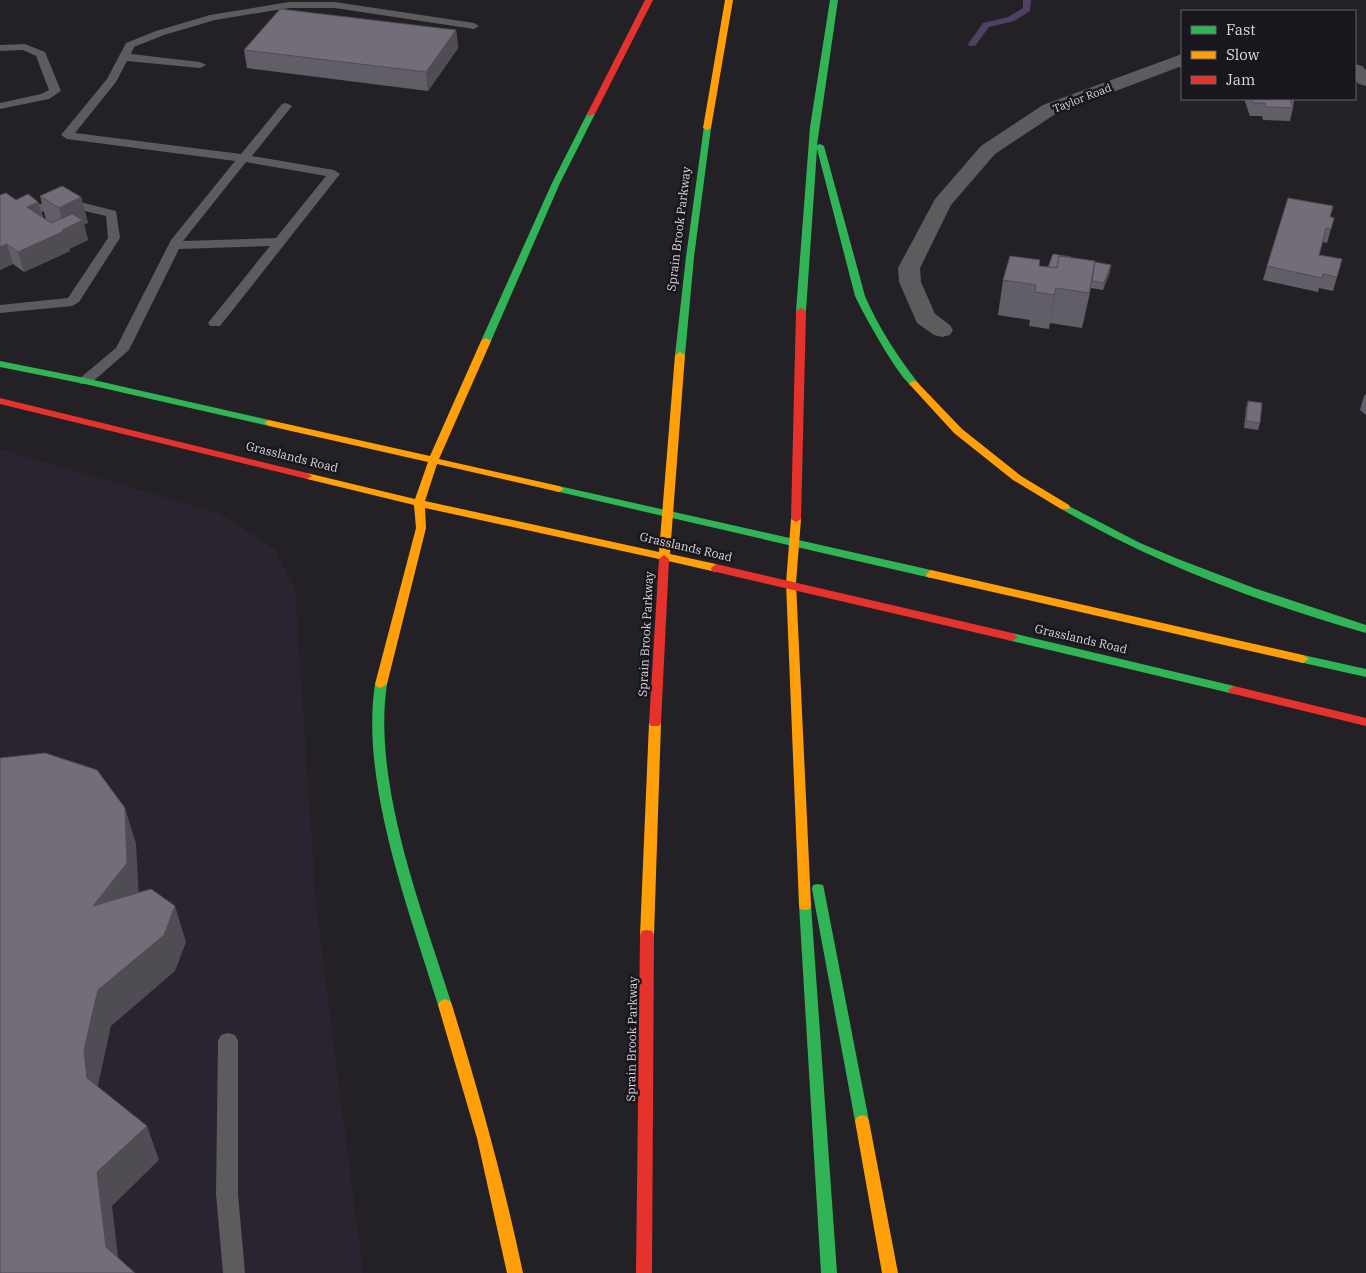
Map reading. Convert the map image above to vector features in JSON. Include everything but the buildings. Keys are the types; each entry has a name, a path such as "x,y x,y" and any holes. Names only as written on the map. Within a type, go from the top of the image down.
{"main road":[{"path":"515,1273 501,1204 469,1081 394,840 380,763 378,725 380,690 392,635 421,528 419,502 433,461 556,183 649,0"},
{"name":"Sprain Brook Parkway","path":"644,1273 644,1140 650,856 664,546 676,379 690,252 711,105 729,0"},
{"path":"829,1273 813,1052 798,786 792,583 798,491 800,341 814,127 834,0"},
{"path":"814,127 856,285 866,310 897,363 946,419 983,451 1046,496 1127,541 1228,583 1366,629"},
{"path":"0,364 85,381 930,572 1366,673"},
{"name":"Grasslands Road","path":"0,401 419,502 935,618 1366,722"},
{"path":"798,786 890,1273"}],"street":[{"name":"Taylor Road","path":"942,330 925,318 910,282 909,268 942,203 988,150 1050,109 1181,60"},
{"path":"1356,71 1366,80"}],"lane":[{"path":"215,324 334,174 242,158 67,135 112,80 130,46 160,33 214,18 289,5 335,5 474,26"},
{"path":"0,48 25,47 41,54 55,91 45,97 0,106"},
{"path":"124,57 200,65"},
{"path":"85,381 122,350 174,245 242,158 286,106"},
{"path":"0,211 76,205 112,214 114,238 72,302 0,309"},
{"path":"174,245 280,242"},
{"path":"228,1041 227,1194 234,1273"}],"shaded area":[{"path":"0,449 219,513 275,550 295,589 316,903 363,1273 0,1273"}],"waterway":[{"path":"972,44 986,25 1011,19 1027,9 1027,0"}],"traffic: fast":[{"path":"801,311 814,127 834,0"},
{"path":"486,341 556,183 591,114"},
{"path":"680,355 690,257 707,128"},
{"path":"820,146 860,296 867,312 914,384"},
{"path":"0,364 85,381 269,423"},
{"path":"559,489 931,574"},
{"path":"1065,507 1100,527 1174,562 1250,591 1366,629"},
{"path":"1012,637 1234,690"},
{"path":"1303,659 1366,673"},
{"path":"381,684 378,711 378,739 391,821 445,1005"},
{"path":"818,889 862,1121"},
{"path":"805,905 829,1273"}],"traffic: slow":[{"path":"707,128 729,0"},
{"path":"381,684 421,528 419,503 433,461 486,341"},
{"path":"664,559 680,355"},
{"path":"914,384 958,431 1017,478 1065,507"},
{"path":"269,423 559,489"},
{"path":"307,476 419,503 716,568"},
{"path":"796,519 791,583 805,905"},
{"path":"931,574 1303,659"},
{"path":"647,935 655,723"},
{"path":"445,1005 484,1138 515,1273"},
{"path":"862,1121 890,1273"}],"traffic: jam":[{"path":"591,114 649,0"},
{"path":"796,519 801,311"},
{"path":"0,401 307,476"},
{"path":"655,723 664,559"},
{"path":"716,568 1012,637"},
{"path":"1234,690 1366,722"},
{"path":"644,1273 647,935"}]}
